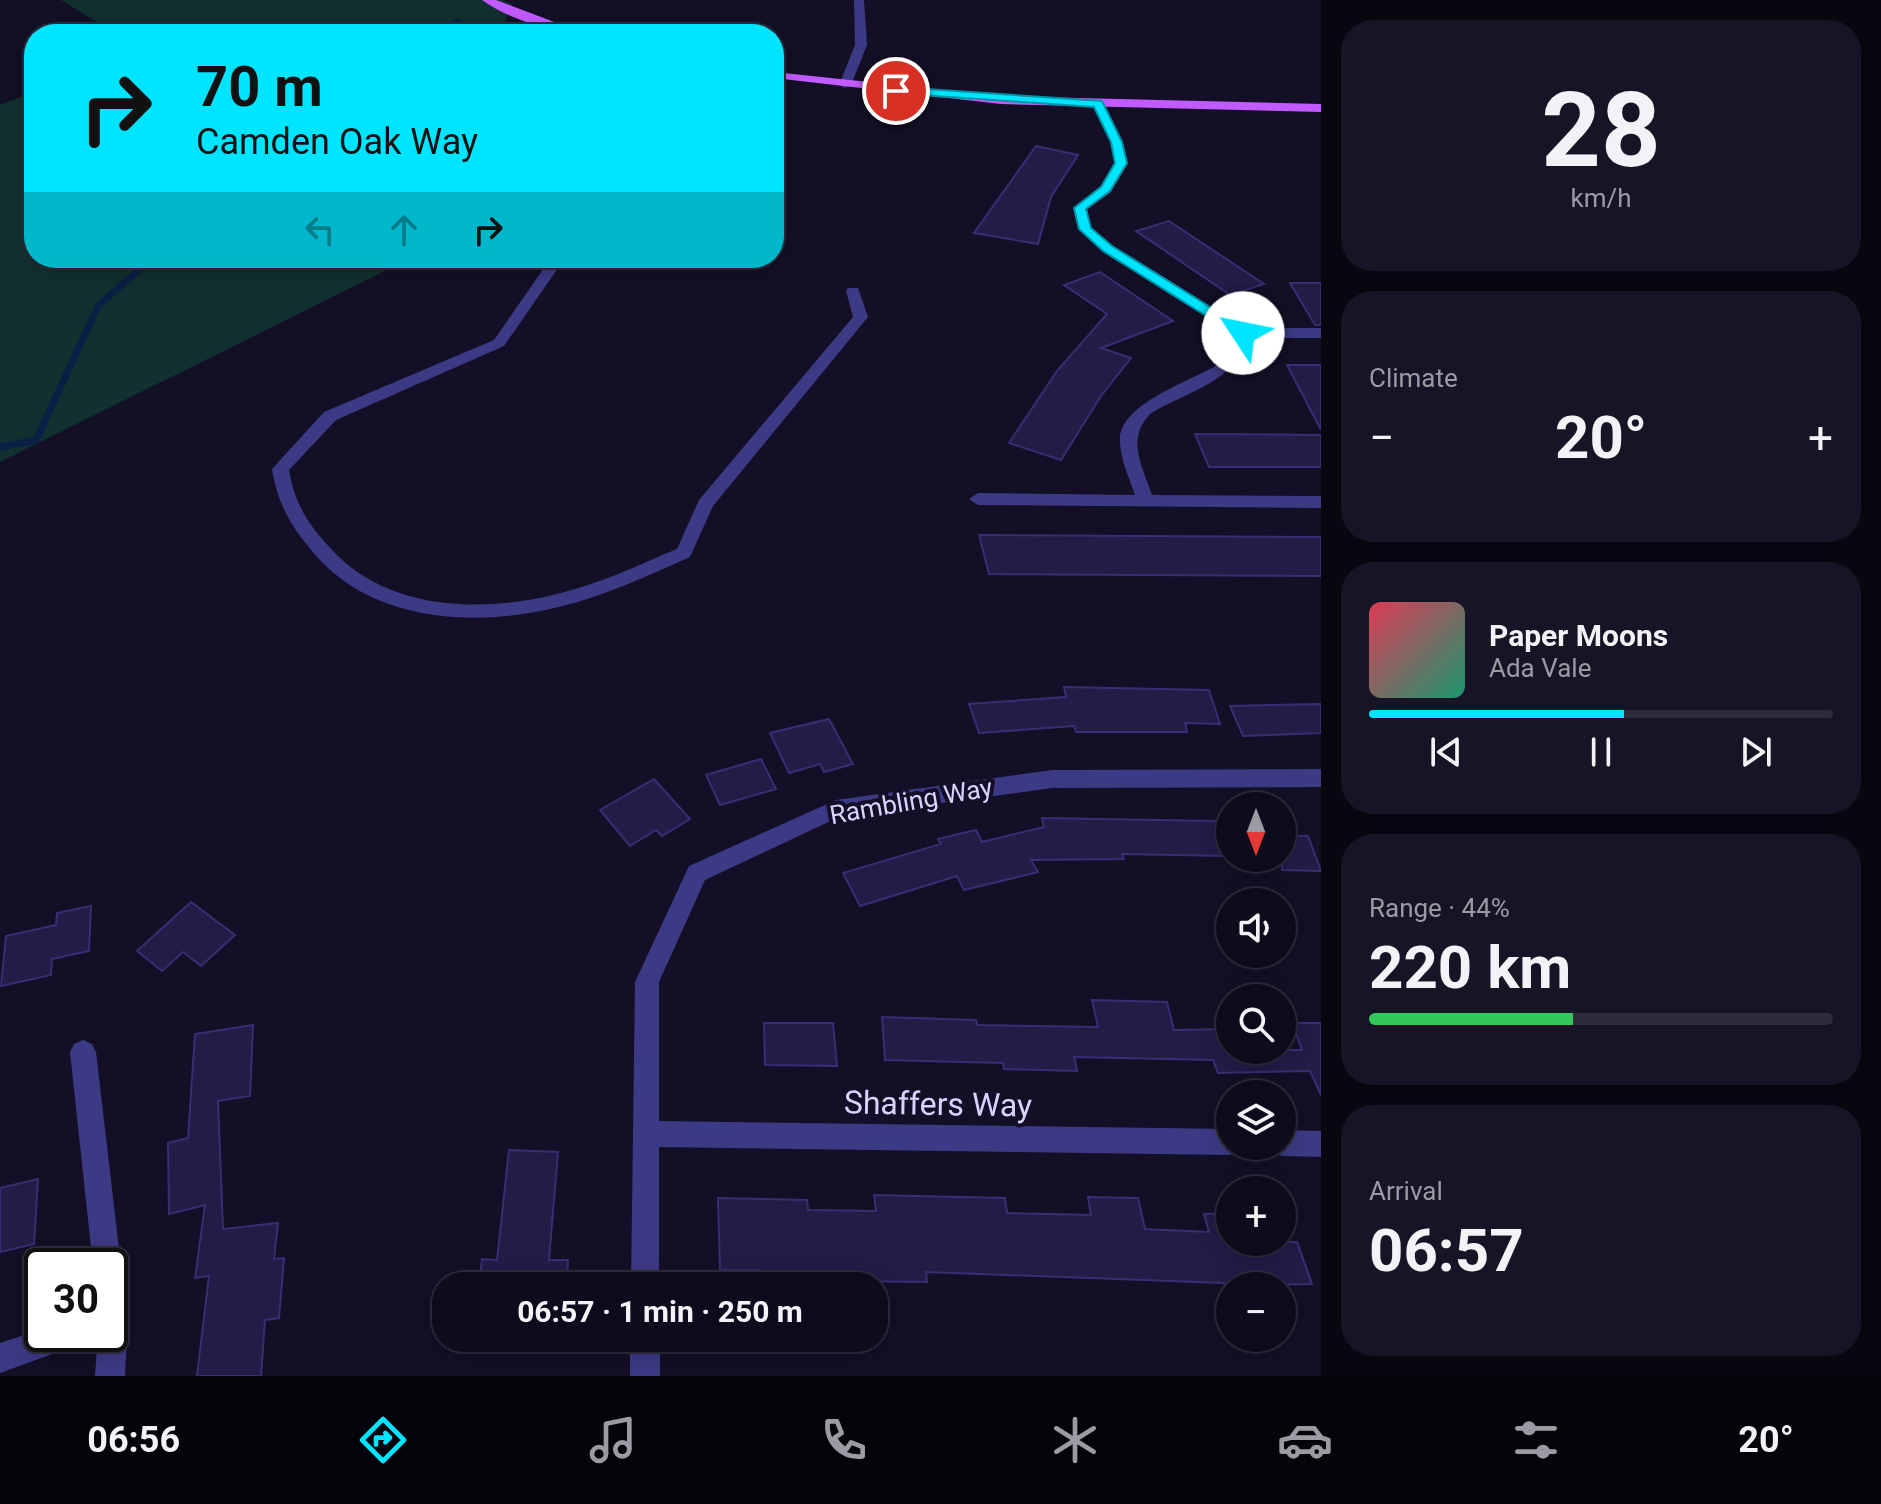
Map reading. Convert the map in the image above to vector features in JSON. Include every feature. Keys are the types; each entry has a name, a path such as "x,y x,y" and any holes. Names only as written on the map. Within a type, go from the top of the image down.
{"main road":[{"path":"487,0 546,24"},
{"path":"784,76 1001,100 1321,108"}],"street":[{"path":"845,85 861,45 859,0"},
{"path":"1098,104 1117,142 1121,163 1106,189 1080,208 1085,229 1107,248 1243,333 1321,333"},
{"path":"551,268 499,343 330,416 280,469 286,508 333,563 367,589 416,604 466,611 540,605 581,595 684,553 705,504 861,317 853,291"},
{"path":"1145,500 1127,436 1133,422 1167,397 1216,374 1234,357 1243,333"},
{"path":"978,499 1321,502"},
{"name":"Rambling Way","path":"645,1272 647,982 697,873 836,809 1052,779 1321,778"},
{"path":"83,1052 105,1248"},
{"name":"Shaffers Way","path":"645,1134 1216,1142"},
{"path":"1296,1143 1321,1144"},
{"path":"0,1358 24,1350"},
{"path":"110,1376 111,1352"},
{"path":"645,1352 645,1376"}],"green space":[{"path":"61,0 502,0 512,4 504,24 100,24"},
{"path":"24,96 24,268 391,268 0,462 0,105"}],"building":[{"path":"1036,146 1078,155 1051,197 1038,244 974,233"},
{"path":"1169,221 1264,284 1230,295 1136,231"},
{"path":"1100,272 1173,321 1101,348 1131,358 1101,396 1061,460 1009,443 1057,371 1107,314 1064,285"},
{"path":"1290,283 1321,283 1321,325 1315,325"},
{"path":"1287,365 1321,365 1321,430"},
{"path":"1195,434 1321,435 1321,467 1209,467"},
{"path":"979,535 1321,537 1321,576 989,574"},
{"path":"1064,687 1209,690 1220,724 1185,723 1187,732 1076,732 1074,726 979,733 969,704 1066,697"},
{"path":"1321,704 1321,733 1243,736 1230,706"},
{"path":"829,719 853,764 824,772 820,764 789,773 770,733"},
{"path":"761,759 776,789 720,805 706,775"},
{"path":"654,779 690,819 662,836 656,830 630,846 600,810"},
{"path":"1042,818 1216,821 1216,856 1122,854 1124,859 1031,860 1038,872 964,890 957,876 860,906 843,873 941,844 938,839 976,830 982,842 1044,827"},
{"path":"1296,836 1308,836 1321,871 1296,870"},
{"path":"191,902 235,935 201,966 183,952 162,971 137,951"},
{"path":"91,906 89,951 52,959 51,975 1,986 6,936 56,925 57,913"},
{"path":"1092,1000 1167,1002 1174,1030 1216,1029 1216,1064 1296,1064 1296,1050 1302,1050 1296,1023 1321,1023 1321,1095 1310,1071 1218,1073 1213,1060 1074,1057 1077,1071 1004,1069 1003,1063 885,1060 882,1017 976,1020 977,1025 1098,1027"},
{"path":"764,1023 833,1023 837,1066 765,1065"},
{"path":"253,1025 250,1096 218,1101 223,1229 278,1223 274,1259 284,1258 279,1318 265,1320 261,1376 197,1376 209,1276 195,1278 205,1205 169,1214 168,1143 188,1138 195,1034"},
{"path":"509,1150 558,1152 549,1260 568,1260 568,1272 481,1272 482,1259 497,1260"},
{"path":"38,1179 34,1244 0,1252 0,1188"},
{"path":"874,1195 1005,1198 1007,1213 1091,1215 1088,1197 1138,1198 1145,1229 1209,1232 1204,1214 1216,1214 1216,1256 1296,1256 1297,1242 1312,1284 1296,1284 1296,1272 1216,1272 1216,1283 926,1272 927,1282 888,1282 888,1272 720,1270 718,1198 807,1200 808,1210 876,1211"}],"waterway":[{"path":"452,24 458,21"},
{"path":"0,447 36,440 98,306 141,268"}],"route":[{"path":"896,91 1098,104 1117,142 1121,163 1106,189 1080,208 1085,229 1107,248 1243,333"}]}
